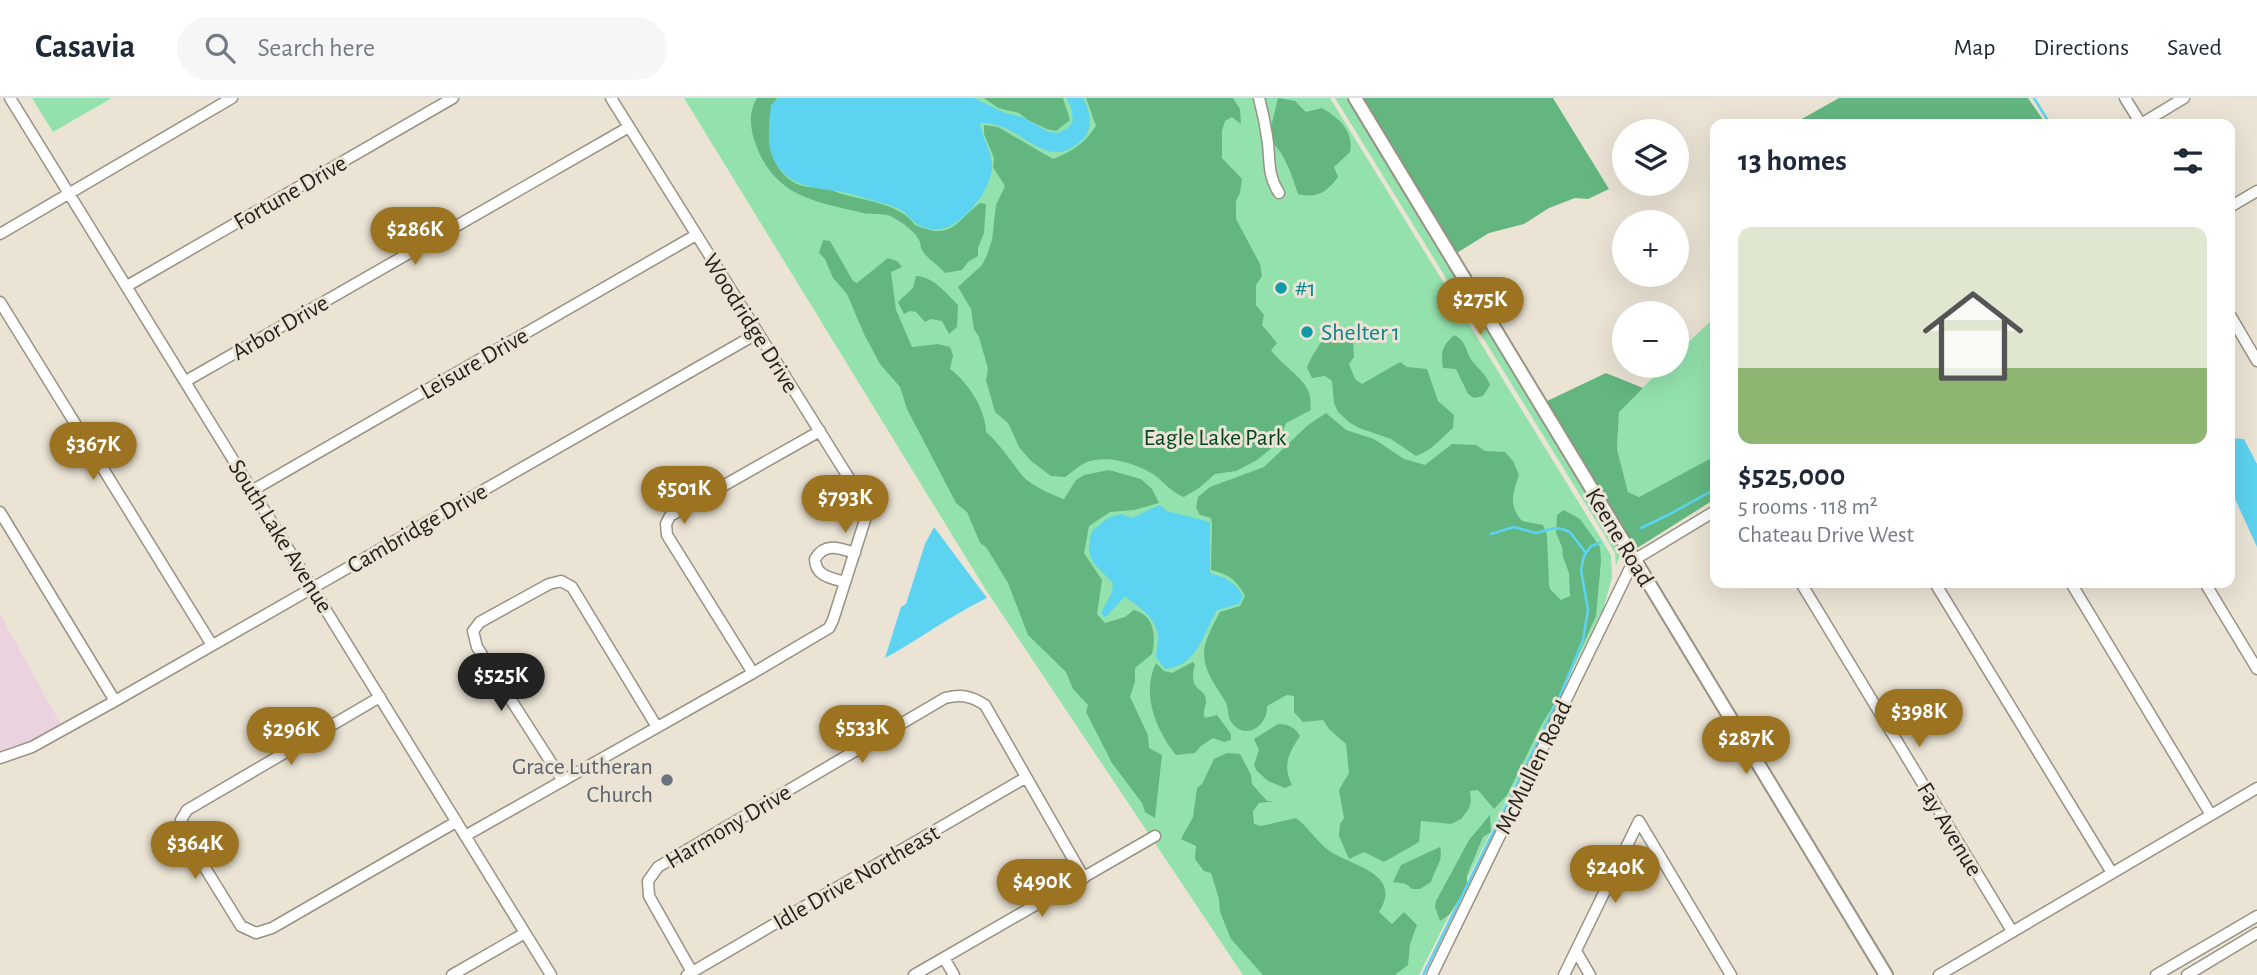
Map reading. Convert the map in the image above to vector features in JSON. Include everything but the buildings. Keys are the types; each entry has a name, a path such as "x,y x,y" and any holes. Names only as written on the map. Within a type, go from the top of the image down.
{"main road":[{"name":"Keene Road","path":"1355,98 1886,975"}],"street":[{"path":"0,101 8,98"},
{"name":"South Lake Avenue","path":"8,98 69,192 551,975"},
{"path":"0,234 232,98"},
{"name":"Fortune Drive","path":"127,286 453,98"},
{"name":"Woodridge Drive","path":"465,836 829,628 865,520 862,499 611,98"},
{"path":"1259,98 1271,180 1279,193"},
{"path":"2125,98 2138,119"},
{"path":"2149,119 2184,98"},
{"name":"Arbor Drive","path":"186,381 629,127"},
{"path":"2235,205 2257,191"},
{"name":"Leisure Drive","path":"253,490 695,235"},
{"path":"0,302 212,645"},
{"path":"2235,324 2257,361"},
{"name":"Cambridge Drive","path":"0,758 32,747 115,701 758,332"},
{"path":"753,673 667,535 666,524 670,516 820,431"},
{"path":"0,512 115,701"},
{"path":"1634,559 1710,515"},
{"path":"845,582 824,576 817,570 815,559 821,551 831,546 855,553"},
{"name":"McMullen Road","path":"1432,975 1634,559"},
{"path":"563,781 477,647 473,631 480,622 549,584 561,581 572,587 657,727"},
{"name":"Fay Avenue","path":"1804,588 2012,931"},
{"path":"1938,588 2112,873"},
{"path":"2074,588 2211,815"},
{"path":"2208,588 2257,669"},
{"name":"Harmony Drive","path":"689,973 649,896 648,881 658,867 945,698 960,695 974,698 985,705 1084,878"},
{"path":"380,698 187,810 181,820 184,834 241,926 256,933 272,928 456,822"},
{"name":"Idle Drive Northeast","path":"689,973 1025,778"},
{"path":"1939,975 2257,788"},
{"path":"1564,975 1639,821 1731,975"},
{"path":"914,975 1155,836"},
{"path":"2156,975 2257,916"},
{"path":"452,975 525,933"},
{"path":"2187,975 2257,933"},
{"path":"1576,951 1590,975"},
{"path":"944,958 954,975"}],"shaded area":[{"path":"0,614 61,725 30,742 0,753"}],"green space":[{"path":"32,98 112,98 53,132"},
{"name":"Eagle Lake Park","path":"684,98 1330,98 1611,555 1612,577 1604,607 1419,975 1243,975 984,587"},
{"path":"757,98 777,98 770,119 769,141 776,164 786,177 805,187 825,188 882,204 901,212 915,225 938,231 958,223 980,203 986,204 984,233 978,256 962,270 945,273 924,253 914,233 894,218 829,205 786,186 764,162 754,139 751,115"},
{"path":"984,98 1063,98 1070,120 1056,131 1047,129 1019,113 998,108"},
{"path":"1086,98 1233,98 1240,109 1241,124 1232,117 1225,121 1222,131 1222,158 1242,179 1236,201 1236,219 1260,264 1262,276 1256,285 1256,305 1264,315 1262,325 1277,343 1271,350 1307,387 1311,410 1286,423 1279,442 1257,460 1236,471 1215,474 1184,497 1171,490 1153,474 1119,461 1091,461 1065,477 1051,476 1031,461 1019,447 1008,423 995,412 986,380 988,369 974,329 971,309 958,287 982,265 987,255 992,240 996,205 1005,186 993,167 994,158 984,134 984,125 998,127 1053,159 1078,146 1096,126"},
{"path":"1278,98 1295,101 1306,112 1322,108 1334,116 1347,131 1351,144 1350,152 1334,167 1338,177 1321,193 1311,196 1298,194 1285,160 1272,142 1271,127"},
{"path":"1335,98 1349,98 1626,555 1618,559 1616,566 1615,553 1604,534"},
{"path":"1361,98 1553,98 1609,189 1588,199 1575,198 1549,208 1524,224 1489,233 1455,254"},
{"path":"1839,98 2028,98 2043,119 1802,119"},
{"path":"823,240 830,241 853,281 857,283 888,258 897,261 902,267 891,272 896,310 912,347 938,344 950,347 953,355 950,369 975,397 983,415 986,432 1029,482 1064,499 1076,480 1084,475 1109,470 1141,479 1152,489 1159,503 1134,510 1110,512 1089,526 1084,553 1102,580 1097,614 1105,623 1125,617 1134,610 1146,617 1152,628 1152,654 1135,668 1135,682 1130,697 1148,735 1149,748 1162,755 1155,818 1145,812 1142,803 1112,763 1086,712 1088,705 1073,689 1066,672 1028,635 1008,583 986,547 980,543 967,512 956,503 907,409 900,387 880,364 847,294 833,278 825,259 819,253"},
{"path":"916,276 934,282 958,305 957,327 949,334 942,321 931,319 925,322 916,312 904,314 898,302 913,288"},
{"path":"1710,322 1710,459 1639,497 1628,492 1617,449 1619,411 1653,378 1689,378 1689,342"},
{"path":"1335,324 1353,340 1354,357 1349,364 1355,379 1362,384 1400,362 1407,367 1427,369 1438,401 1454,415 1453,428 1432,447 1416,456 1391,439 1349,422 1338,412 1334,403 1332,381 1325,376 1312,378 1307,368 1324,337 1318,329"},
{"path":"1454,335 1462,341 1470,358 1490,385 1483,396 1474,398 1468,394 1456,369 1443,368 1443,349"},
{"path":"1606,373 1612,378 1643,388 1619,412 1617,449 1628,492 1639,497 1710,459 1710,502 1634,550 1545,402"},
{"path":"1326,413 1346,430 1374,439 1404,459 1425,465 1452,444 1476,445 1485,451 1505,452 1513,461 1519,475 1514,493 1515,510 1522,521 1543,525 1547,535 1549,585 1561,600 1570,596 1569,573 1556,533 1557,515 1564,510 1580,519 1600,547 1596,616 1561,693 1542,724 1507,795 1494,809 1478,790 1470,791 1471,802 1461,819 1451,824 1421,821 1419,842 1384,862 1364,852 1349,859 1339,836 1340,824 1344,818 1339,790 1349,773 1346,744 1323,720 1303,722 1294,712 1294,696 1287,695 1267,706 1264,720 1255,729 1244,731 1238,728 1230,721 1226,703 1209,673 1204,653 1220,612 1240,606 1245,596 1231,578 1211,570 1211,518 1200,515 1196,508 1198,497 1210,487 1264,467 1308,425"},
{"path":"1193,662 1193,681 1205,696 1205,718 1217,715 1231,734 1231,740 1224,742 1213,738 1195,753 1176,755 1162,734 1153,711 1150,699 1152,675 1156,663 1164,671 1172,673"},
{"path":"1278,724 1291,727 1300,736 1287,765 1292,785 1285,788 1268,781 1254,765 1259,750 1254,739"},
{"path":"1227,753 1240,754 1251,775 1252,784 1267,801 1275,801 1259,803 1253,811 1254,824 1261,826 1296,818 1327,849 1380,879 1385,888 1385,899 1379,912 1392,924 1404,912 1417,925 1410,944 1408,965 1395,975 1263,975 1231,939 1220,912 1211,873 1204,871 1195,859 1196,846 1181,839 1193,817 1197,788 1202,784 1214,759"},
{"path":"1490,815 1491,832 1483,837 1467,875 1467,887 1450,914 1440,921 1435,907 1436,901 1469,840"},
{"path":"1440,847 1440,861 1431,882 1420,889 1412,889 1406,884 1393,882 1401,865"}],"water":[{"path":"779,98 974,98 1005,113 1022,117 1049,132 1058,133 1068,128 1073,121 1071,107 1066,98 1083,98 1088,108 1090,124 1083,139 1069,149 1057,152 1045,150 995,124 980,123 992,163 987,185 976,203 962,218 948,227 933,230 917,224 903,211 892,206 809,186 790,178 776,164 770,148 771,105"},
{"path":"2235,438 2244,439 2257,464 2257,547 2235,499"},
{"path":"1159,505 1167,511 1210,522 1210,573 1233,584 1243,597 1239,604 1217,610 1198,647 1185,662 1165,669 1156,657 1156,628 1150,617 1140,608 1125,596 1107,616 1104,617 1101,613 1112,592 1113,583 1093,561 1089,549 1092,531 1108,518 1121,514 1132,518"},
{"path":"934,527 987,598 885,658 901,607 906,604 925,544"}],"waterway":[{"path":"2034,98 2047,119"},
{"path":"1641,528 1710,492"},
{"path":"1491,534 1514,527 1536,533 1562,529 1570,532 1586,553"},
{"path":"1423,975 1559,698 1583,640 1588,610 1581,570 1584,556 1591,546 1600,543"}],"place":[{"name":"#1","path":"1281,288"},
{"name":"Shelter 1","path":"1307,332"},
{"name":"Grace Lutheran Church","path":"667,780"}]}
